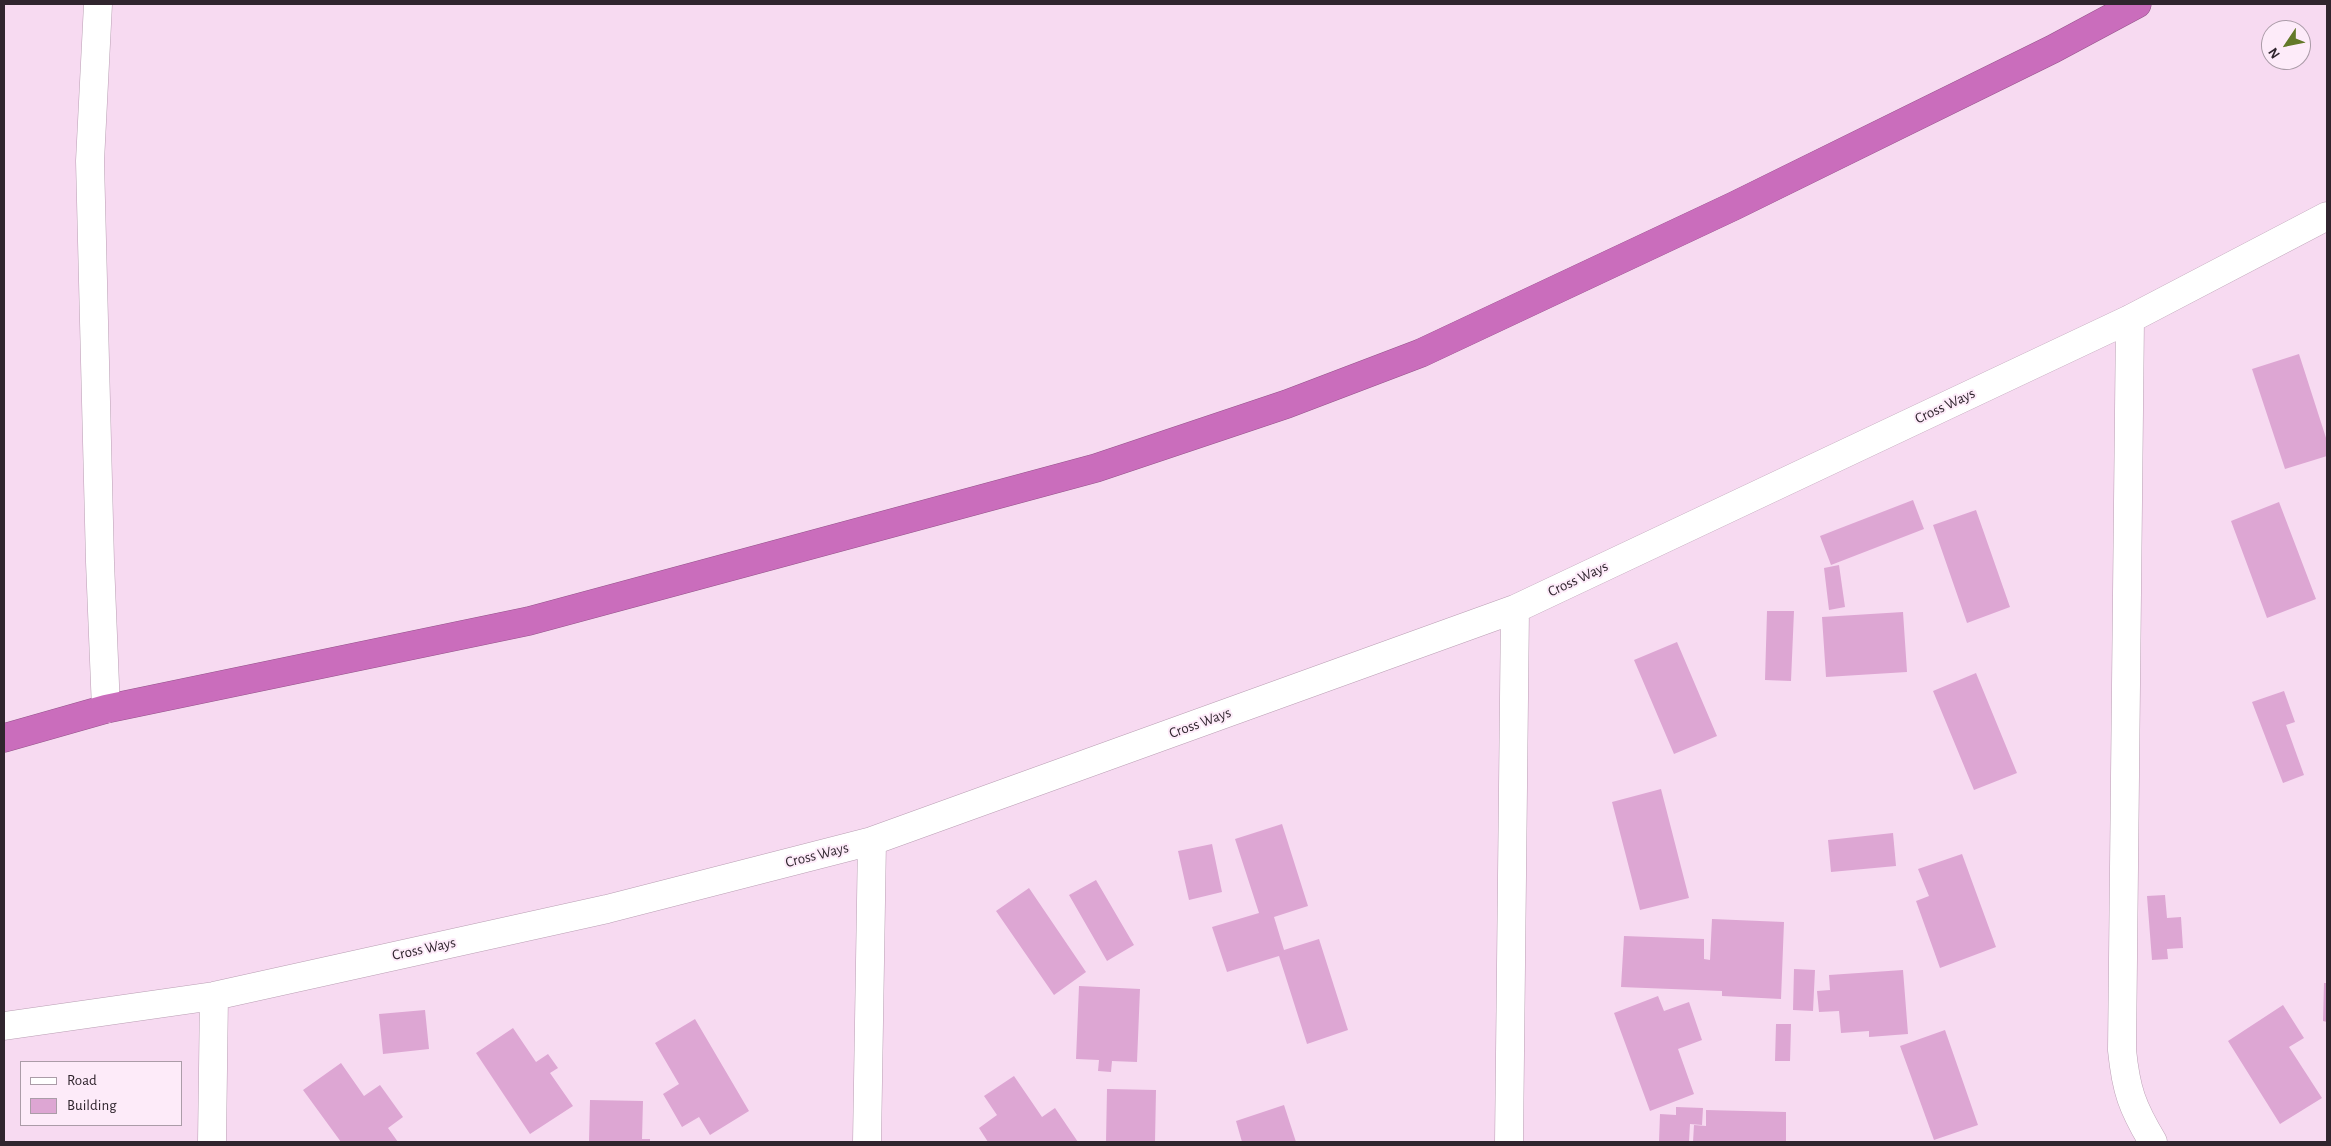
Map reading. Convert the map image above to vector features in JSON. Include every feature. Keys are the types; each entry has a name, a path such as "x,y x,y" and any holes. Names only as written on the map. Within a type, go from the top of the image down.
{"highway":[{"path":"4,738 106,709 529,621 1096,468 1287,404 1421,353 1734,206 2053,49 2137,4"}],"street":[{"path":"98,4 90,161 100,562 106,709"},
{"name":"Cross Ways","path":"4,1026 214,996 607,909 872,841 1516,609 2130,319 2327,216"},
{"path":"2130,319 2122,1050 2126,1084 2137,1116 2153,1142"},
{"path":"1509,1142 1516,609"},
{"path":"867,1142 872,841"},
{"path":"212,1142 214,996"}],"building":[{"path":"2299,354 2327,441 2327,456 2285,469 2252,369"},
{"path":"1913,500 1924,529 1831,565 1820,536"},
{"path":"2279,502 2316,599 2267,618 2231,521"},
{"path":"1976,510 2010,607 1967,623 1933,525"},
{"path":"1839,565 1845,607 1829,610 1824,568"},
{"path":"1767,611 1794,611 1791,681 1765,680"},
{"path":"1903,612 1907,672 1826,677 1822,617"},
{"path":"1677,642 1717,736 1674,754 1634,660"},
{"path":"1976,673 2017,773 1974,790 1933,691"},
{"path":"2284,691 2295,722 2286,725 2304,775 2283,783 2252,702"},
{"path":"1661,789 1689,898 1640,910 1612,802"},
{"path":"1282,824 1308,906 1274,917 1284,950 1319,939 1348,1030 1307,1044 1279,956 1227,972 1212,927 1259,913 1235,839"},
{"path":"1893,833 1896,866 1831,872 1828,840"},
{"path":"1212,844 1222,892 1189,900 1178,851"},
{"path":"1962,854 1996,947 1940,968 1916,901 1929,896 1918,869"},
{"path":"1096,880 1134,945 1107,961 1069,895"},
{"path":"1029,888 1086,972 1054,995 996,911"},
{"path":"2165,895 2167,918 2181,917 2183,948 2167,949 2168,959 2152,960 2147,896"},
{"path":"1712,919 1784,922 1781,999 1722,996 1722,991 1621,987 1624,936 1704,939 1704,959 1710,960"},
{"path":"1794,969 1815,970 1813,1011 1793,1010"},
{"path":"1903,970 1908,1034 1869,1037 1869,1031 1841,1033 1839,1011 1819,1012 1817,991 1830,990 1829,975"},
{"path":"2324,983 2327,983 2327,1022 2323,1021"},
{"path":"1079,986 1140,989 1137,1062 1112,1061 1111,1072 1098,1071 1099,1060 1076,1059"},
{"path":"1658,996 1664,1011 1689,1002 1702,1040 1678,1049 1694,1094 1650,1111 1614,1013"},
{"path":"2283,1005 2304,1038 2289,1047 2322,1098 2280,1124 2228,1041"},
{"path":"425,1010 429,1049 383,1054 379,1014"},
{"path":"695,1019 749,1111 710,1135 699,1117 682,1127 663,1094 679,1084 655,1043"},
{"path":"1776,1024 1791,1024 1790,1061 1775,1061"},
{"path":"513,1028 536,1062 548,1054 558,1068 550,1073 573,1106 530,1134 476,1053"},
{"path":"1945,1030 1978,1125 1934,1140 1900,1046"},
{"path":"341,1063 364,1096 380,1085 403,1117 388,1128 398,1142 341,1142 303,1090"},
{"path":"1014,1076 1042,1117 1055,1108 1078,1142 988,1142 979,1128 997,1115 984,1096"},
{"path":"1107,1089 1156,1090 1155,1142 1106,1142"},
{"path":"590,1100 643,1101 642,1139 650,1139 650,1142 589,1142"},
{"path":"1284,1105 1296,1142 1242,1142 1236,1121"},
{"path":"1676,1107 1703,1108 1702,1125 1690,1124 1689,1142 1659,1142 1660,1114 1676,1115"},
{"path":"1706,1110 1786,1112 1786,1142 1693,1142 1694,1125 1706,1126"}]}
